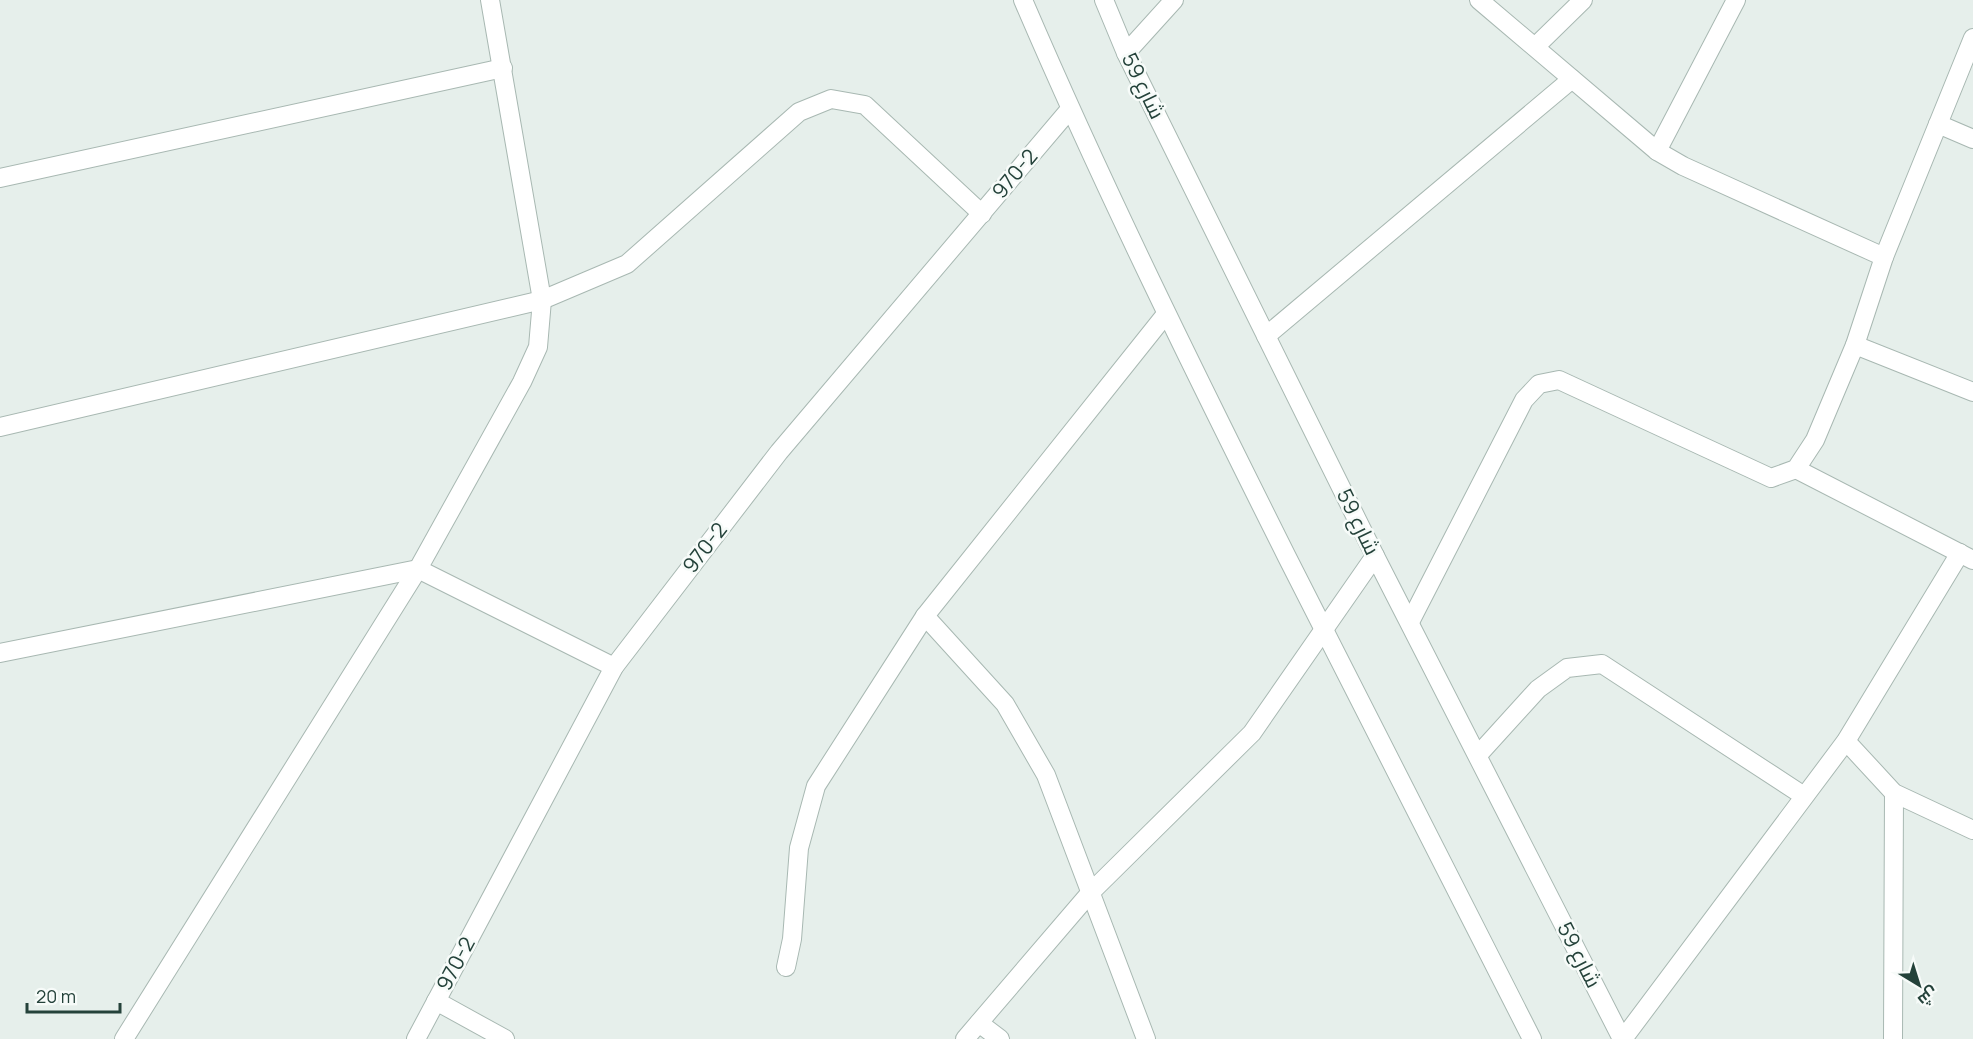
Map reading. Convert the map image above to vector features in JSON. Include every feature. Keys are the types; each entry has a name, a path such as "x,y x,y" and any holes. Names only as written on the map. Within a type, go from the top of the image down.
{"street":[{"path":"124,1039 418,569 522,381 538,347 542,300 490,0"},
{"path":"1023,0 1070,109 1166,314 1413,811 1532,1039"},
{"name":"شارع 59","path":"1104,0 1126,52 1375,556 1622,1039"},
{"path":"1126,52 1174,0"},
{"path":"1479,0 1657,151 1683,166 1884,257"},
{"path":"1535,47 1583,0"},
{"path":"1657,151 1736,0"},
{"path":"1410,622 1524,400 1539,384 1559,380 1771,478 1796,469 1815,440 1855,345 1884,257 1973,38"},
{"path":"0,178 503,68"},
{"path":"1266,336 1572,79"},
{"path":"0,427 542,300 627,264 799,112 831,99 865,105 982,214"},
{"name":"970-2","path":"416,1039 614,667 779,452 1070,109"},
{"path":"1938,124 1973,139"},
{"path":"786,968 792,939 799,848 816,786 926,616 1166,314"},
{"path":"1855,345 1973,392"},
{"path":"1622,1039 1846,741 1966,556 1796,469"},
{"path":"965,1039 1090,893 1252,734 1375,556"},
{"path":"0,652 418,569 614,667"},
{"path":"926,616 1005,704 1046,775 1146,1039"},
{"path":"1478,755 1538,689 1567,668 1602,664 1804,796"},
{"path":"1846,741 1894,793 1973,830"},
{"path":"1894,793 1896,1038"},
{"path":"436,1001 505,1039"},
{"path":"979,1023 1000,1039"}]}
